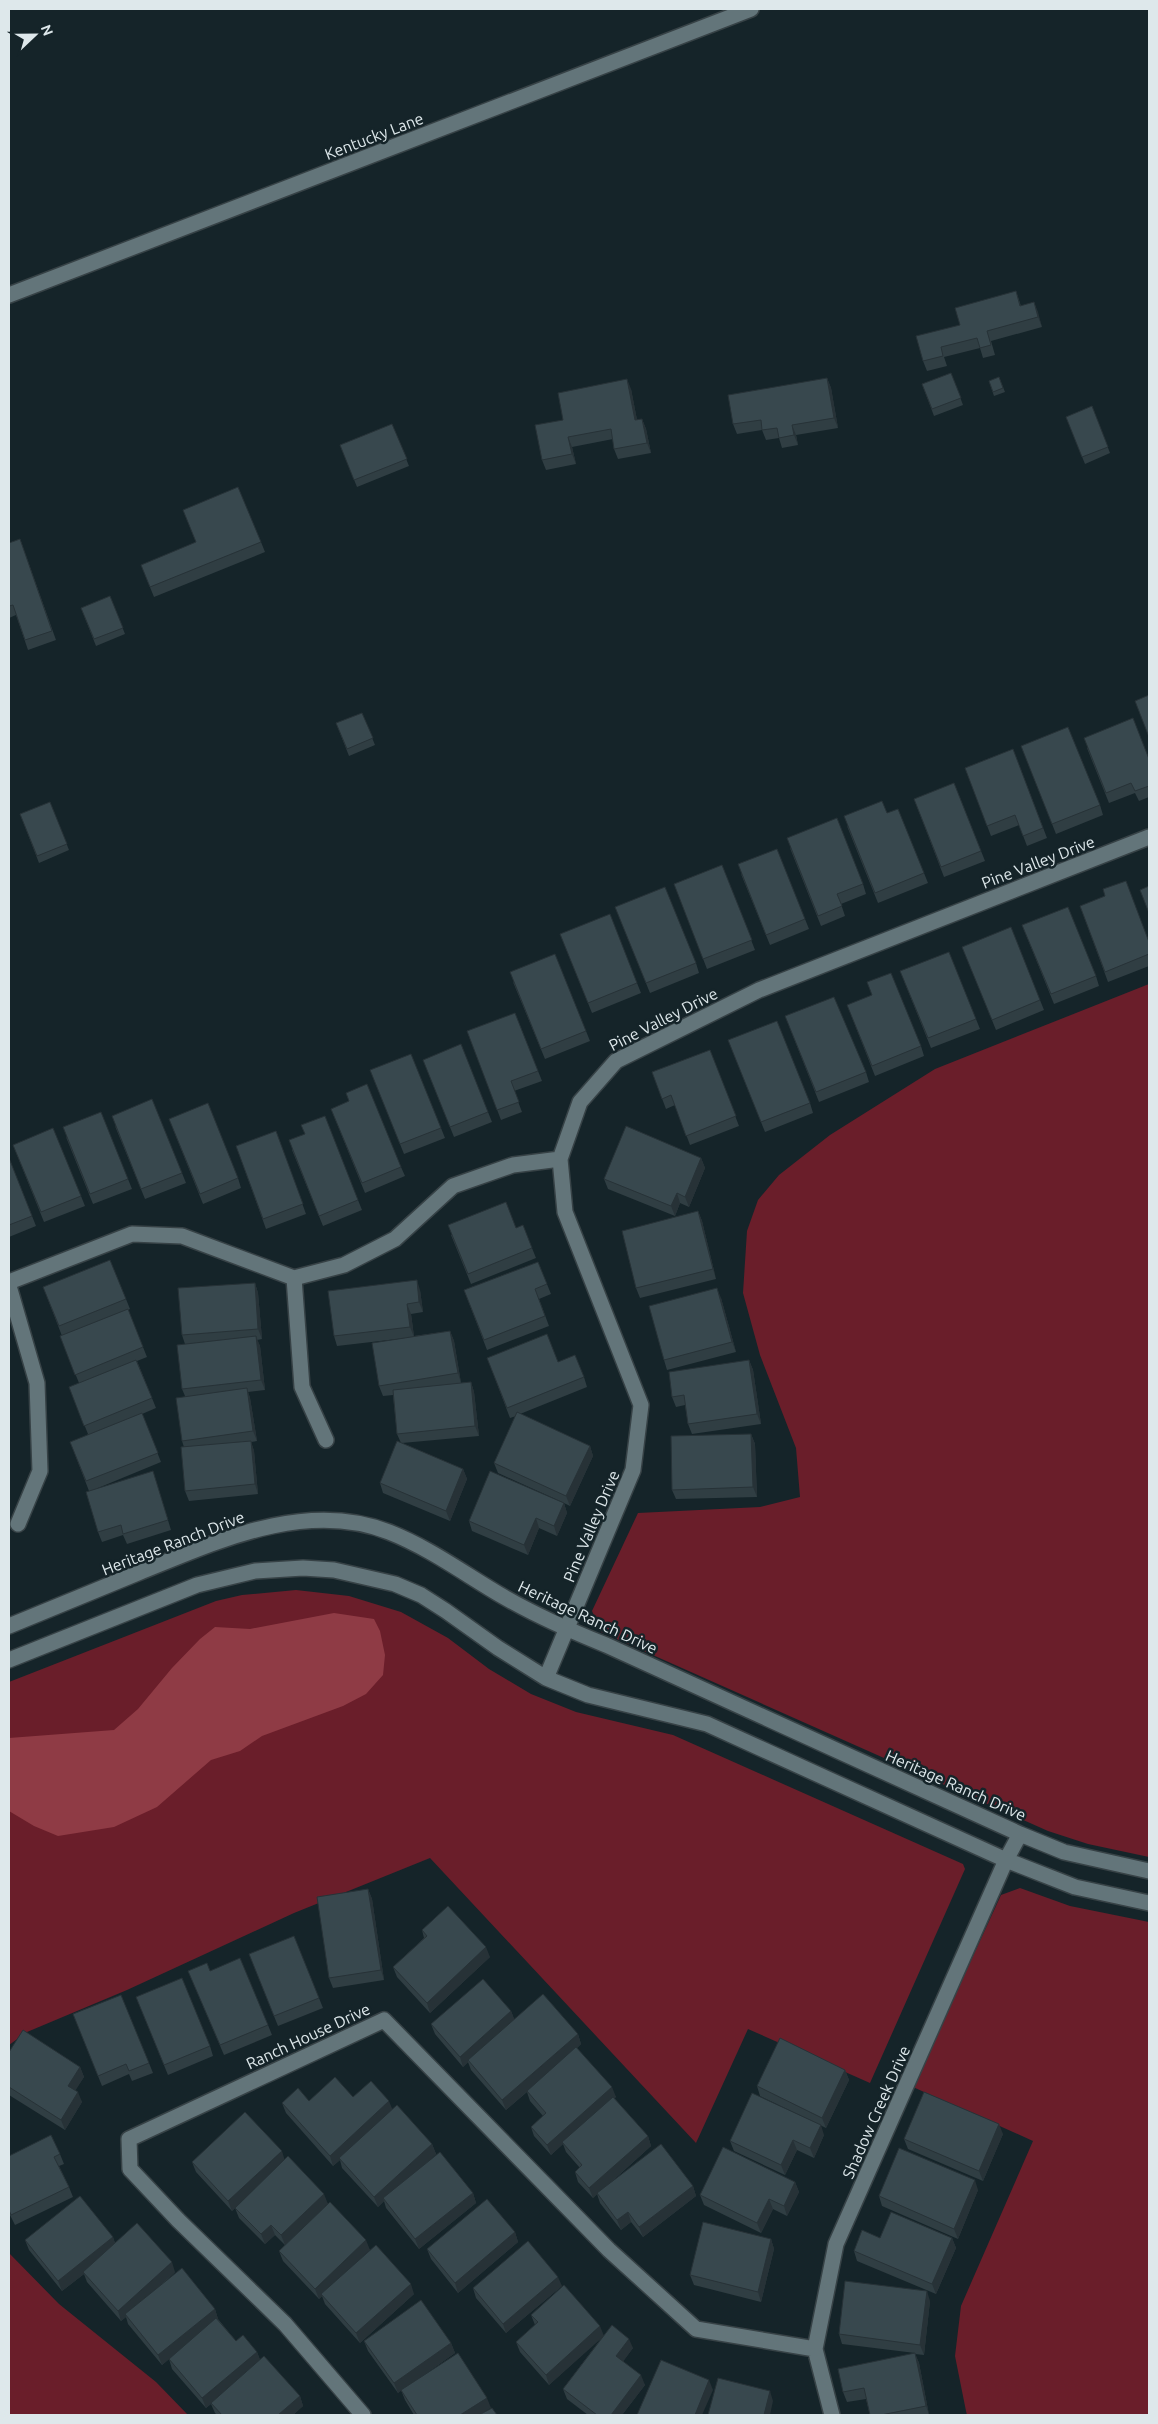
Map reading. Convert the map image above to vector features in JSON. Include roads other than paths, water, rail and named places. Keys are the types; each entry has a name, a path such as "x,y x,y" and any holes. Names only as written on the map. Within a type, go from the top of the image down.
{"street":[{"name":"Kentucky Lane","path":"9,295 751,9"},
{"name":"Pine Valley Drive","path":"546,1678 633,1470 641,1405 565,1212 560,1159 580,1102 616,1061 759,990 1149,838"},
{"path":"9,1282 132,1234 182,1236 294,1278 344,1265 395,1239 453,1186 513,1165 560,1159"},
{"path":"294,1278 302,1387 326,1440"},
{"path":"9,1286 37,1383 40,1471 18,1524"},
{"name":"Heritage Ranch Drive","path":"9,1626 235,1536 276,1525 324,1520 368,1524 404,1538 505,1598 567,1629 606,1645 1020,1834 1064,1852 1149,1871"},
{"path":"9,1660 196,1586 255,1570 303,1568 368,1577 395,1584 421,1595 498,1648 546,1678 588,1695 707,1724 1006,1860 1075,1887 1149,1903"},
{"name":"Shadow Creek Drive","path":"832,2415 815,2349 836,2244 1006,1860 1020,1834"},
{"name":"Ranch House Drive","path":"363,2415 285,2324 178,2220 130,2169 130,2139 384,2020 609,2250 696,2329 815,2349"}]}
